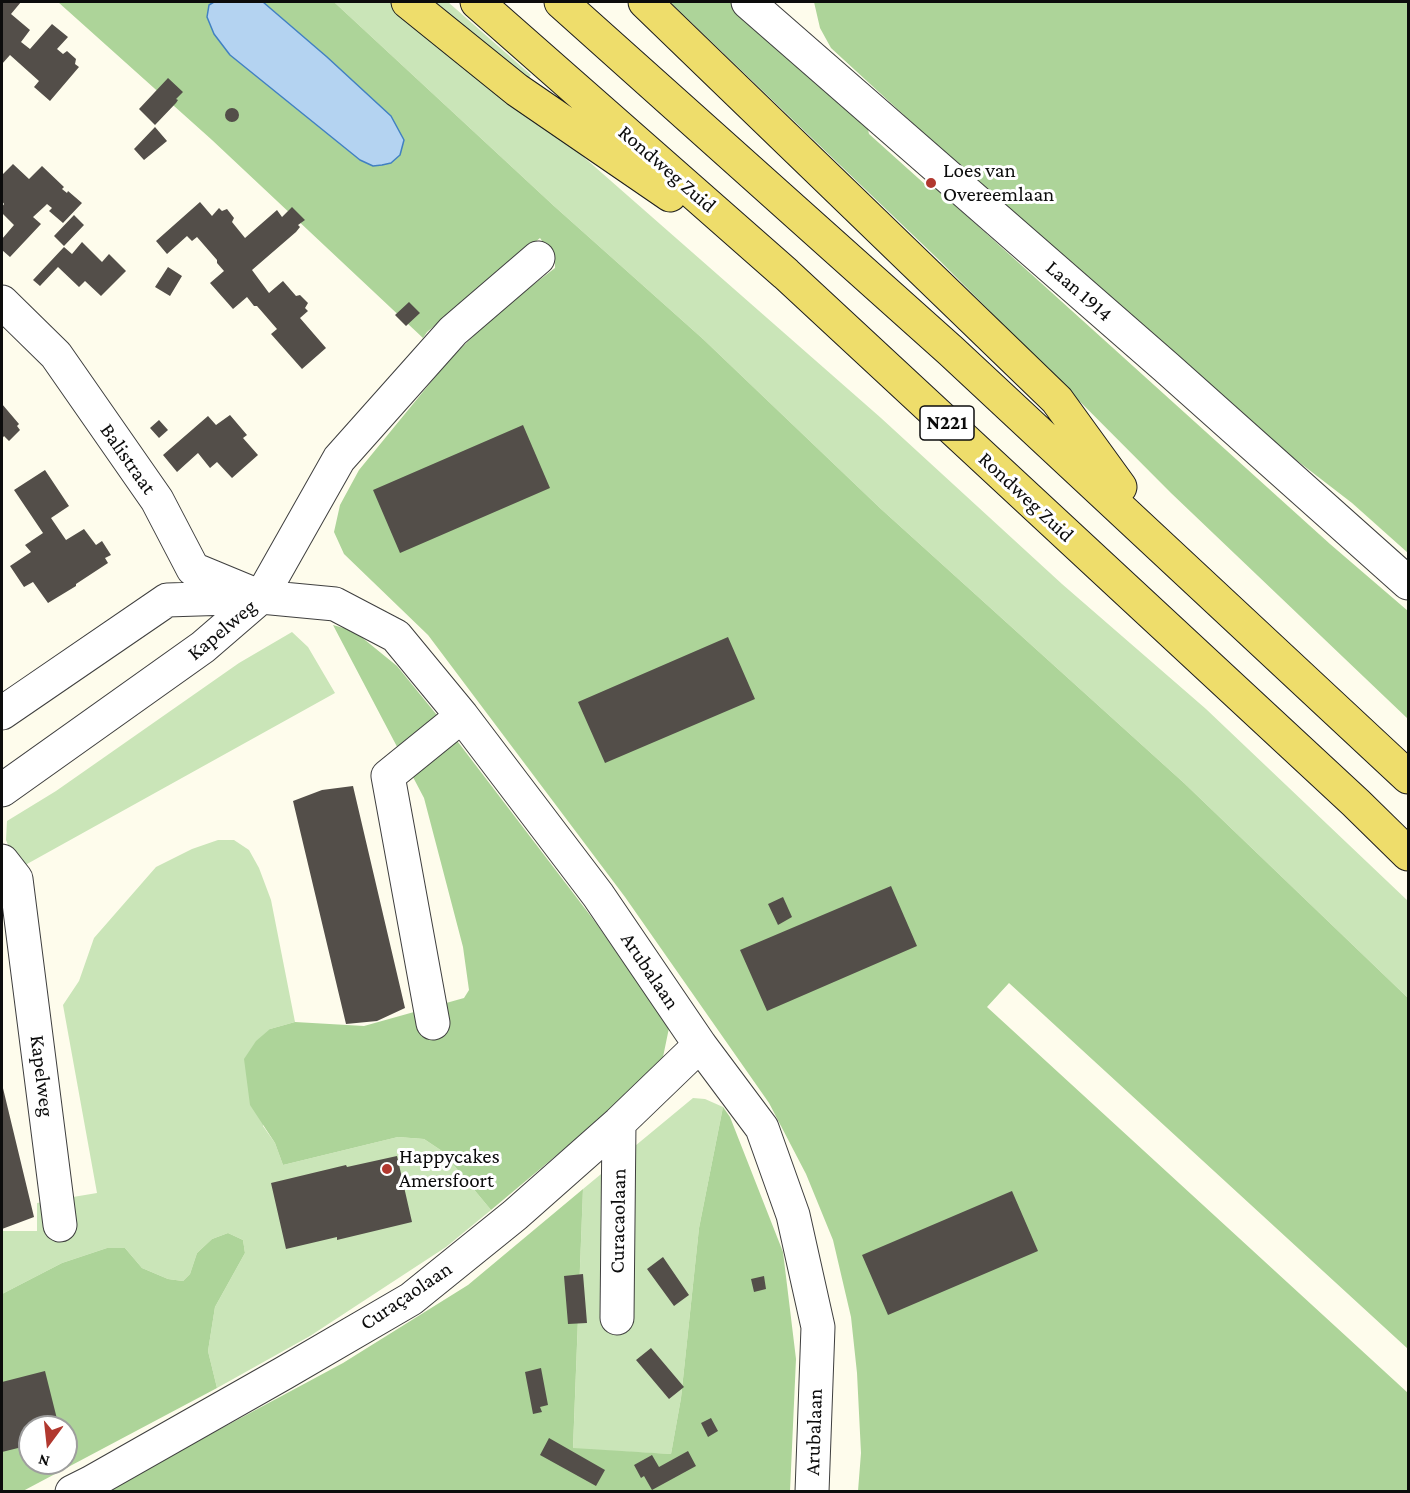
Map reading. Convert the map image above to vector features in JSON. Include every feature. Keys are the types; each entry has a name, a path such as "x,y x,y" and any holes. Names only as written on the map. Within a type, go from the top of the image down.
{"main road":[{"name":"N221","path":"408,2 517,90 786,274"},
{"name":"Rondweg Zuid","path":"477,2 786,274 1408,854"},
{"name":"N221","path":"561,2 943,343 1408,777"},
{"name":"N221","path":"645,2 1057,399 1161,545"}],"street":[{"name":"Laan 1914","path":"755,4 1408,583"},
{"path":"261,597 339,459 453,331 538,258"},
{"name":"Balistraat","path":"2,302 56,355 157,500 193,569 261,597"},
{"name":"Kapelweg","path":"2,713 166,600 261,597"},
{"name":"Kapelweg","path":"2,790 203,648 261,597"},
{"name":"Arubalaan","path":"261,597 335,604 396,636 462,716 598,895 700,1045 762,1128 793,1215 818,1327 812,1491"},
{"path":"433,1023 388,776 462,716"},
{"name":"Kapelweg","path":"2,861 16,879 60,1225"},
{"name":"Curaçaolaan","path":"72,1491 213,1414 411,1299 515,1215 620,1123 700,1045"},
{"name":"Curacaolaan","path":"617,1318 620,1123"}],"green space":[{"path":"58,2 214,2 209,5 230,55 360,160 327,57 263,2 334,2 554,206 703,339 881,509 1184,783 1408,998 1408,1349 1009,983 987,1007 1408,1393 1408,1491 858,1491 861,1453 857,1373 851,1317 833,1240 806,1174 769,1103 625,897 428,635 344,554 334,532 340,505 359,470 449,360 499,311 555,268 555,259 540,238 427,332 423,338 212,140"},
{"path":"334,2 399,2 570,145 881,418 1062,584 1206,709 1408,901 1408,998 1184,783 881,509 703,339 554,206"},
{"path":"427,2 448,2 531,75 526,81"},
{"path":"670,2 732,2 867,125 869,134 928,187 937,189 1330,544 1408,611 1408,719 1171,493 939,260"},
{"path":"814,2 1408,2 1408,553 1352,503 1269,439 1018,220 831,48 820,28"},
{"path":"333,625 354,631 397,666 445,725 596,923 669,1028 663,1057 638,1087 491,1210 442,1151 424,1139 398,1137 283,1165 275,1143 250,1105 244,1059 256,1041 270,1029 295,1022 364,1026 464,998 469,990 463,947 424,798"},
{"path":"292,632 308,647 335,693 18,869 6,840 7,821 56,791 239,663"},
{"path":"218,840 234,840 249,850 259,868 271,900 295,1022 270,1029 263,1126 275,1143 283,1165 398,1137 424,1139 442,1151 491,1210 446,1247 310,1336 217,1388 208,1351 215,1307 245,1253 243,1240 228,1233 212,1239 197,1253 190,1274 183,1281 168,1279 142,1268 125,1248 107,1248 62,1263 2,1294 2,1231 37,1231 37,1203 97,1193 63,1005 79,981 94,938 156,867 192,849"},
{"path":"693,1098 705,1099 723,1107 699,1228 681,1398 671,1454 573,1449 583,1189"},
{"path":"723,1107 730,1117 783,1252 796,1359 790,1491 103,1492 343,1363 468,1285 583,1189 573,1448 671,1454 681,1398 699,1228"},
{"path":"228,1233 243,1240 245,1253 215,1307 208,1351 217,1388 78,1462 78,1415 18,1415 18,1475 53,1475 23,1491 2,1492 2,1294 62,1263 107,1248 125,1248 142,1268 168,1279 183,1281 190,1274 197,1253 212,1239"}],"water":[{"path":"214,2 263,2 391,116 404,140 400,155 391,163 382,165 373,166 360,160 230,55 214,34 207,17 209,5"}],"building":[{"path":"2,2 21,2 11,14 30,30 21,42 30,49 52,24 68,37 57,49 63,54 67,51 76,59 75,64 79,67 50,101 34,87 39,81 10,55 2,64"},
{"path":"168,78 183,92 155,125 139,109"},
{"path":"229,108 235,108 239,115 235,122 229,122 225,118 225,112"},
{"path":"155,127 167,141 144,160 134,149"},
{"path":"13,164 29,179 42,166 64,187 62,189 67,193 68,191 82,203 63,223 49,211 52,208 47,204 33,217 41,224 10,257 2,250 2,239 14,225 2,213 4,204 2,175"},
{"path":"200,202 212,216 219,208 222,211 227,209 234,218 232,222 245,238 277,210 282,217 292,207 305,220 298,225 300,227 296,232 252,270 269,293 283,281 296,296 300,295 308,303 305,308 308,311 300,318 326,348 302,369 271,334 277,329 257,306 254,306 247,297 233,309 210,283 224,271 197,237 192,241 187,236 167,254 156,241"},
{"path":"74,215 84,225 64,246 54,236"},
{"path":"82,242 102,262 109,254 126,271 101,296 85,281 79,287 58,267 40,286 33,280 64,247 72,254"},
{"path":"168,267 182,276 170,296 155,287"},
{"path":"409,302 420,313 406,326 395,315"},
{"path":"2,404 19,424 17,426 20,430 9,441 4,436 2,439"},
{"path":"230,415 247,435 243,438 258,455 232,478 217,462 210,468 198,453 177,472 163,455 208,416 216,425"},
{"path":"159,420 168,430 159,438 150,428"},
{"path":"523,425 550,488 400,553 373,490"},
{"path":"45,470 69,506 51,518 66,540 84,529 96,545 102,541 111,555 105,558 108,563 48,603 33,582 24,587 10,566 31,552 25,545 43,533 14,490"},
{"path":"728,637 755,699 605,763 578,702"},
{"path":"353,786 405,1008 377,1021 346,1024 293,801 322,790"},
{"path":"891,886 917,946 767,1011 740,950"},
{"path":"783,897 792,917 778,925 768,904"},
{"path":"2,1084 34,1217 2,1229"},
{"path":"397,1156 412,1222 337,1240 337,1237 286,1249 271,1183 346,1165 347,1167"},
{"path":"1012,1191 1038,1251 888,1315 862,1255"},
{"path":"663,1257 689,1295 674,1306 647,1269"},
{"path":"583,1274 587,1323 568,1324 564,1276"},
{"path":"764,1276 766,1289 754,1292 751,1279"},
{"path":"651,1348 684,1387 669,1399 636,1360"},
{"path":"541,1368 548,1405 540,1407 542,1412 533,1414 525,1372"},
{"path":"45,1371 56,1415 18,1415 18,1448 2,1452 2,1382"},
{"path":"711,1418 718,1431 708,1437 701,1423"},
{"path":"549,1438 605,1470 596,1486 540,1455"},
{"path":"688,1451 696,1466 652,1490 644,1476 641,1478 634,1465 652,1455 659,1467"}],"place":[{"name":"Loes van Overeemlaan","path":"931,183"},
{"name":"Happycakes Amersfoort","path":"387,1169"}]}
